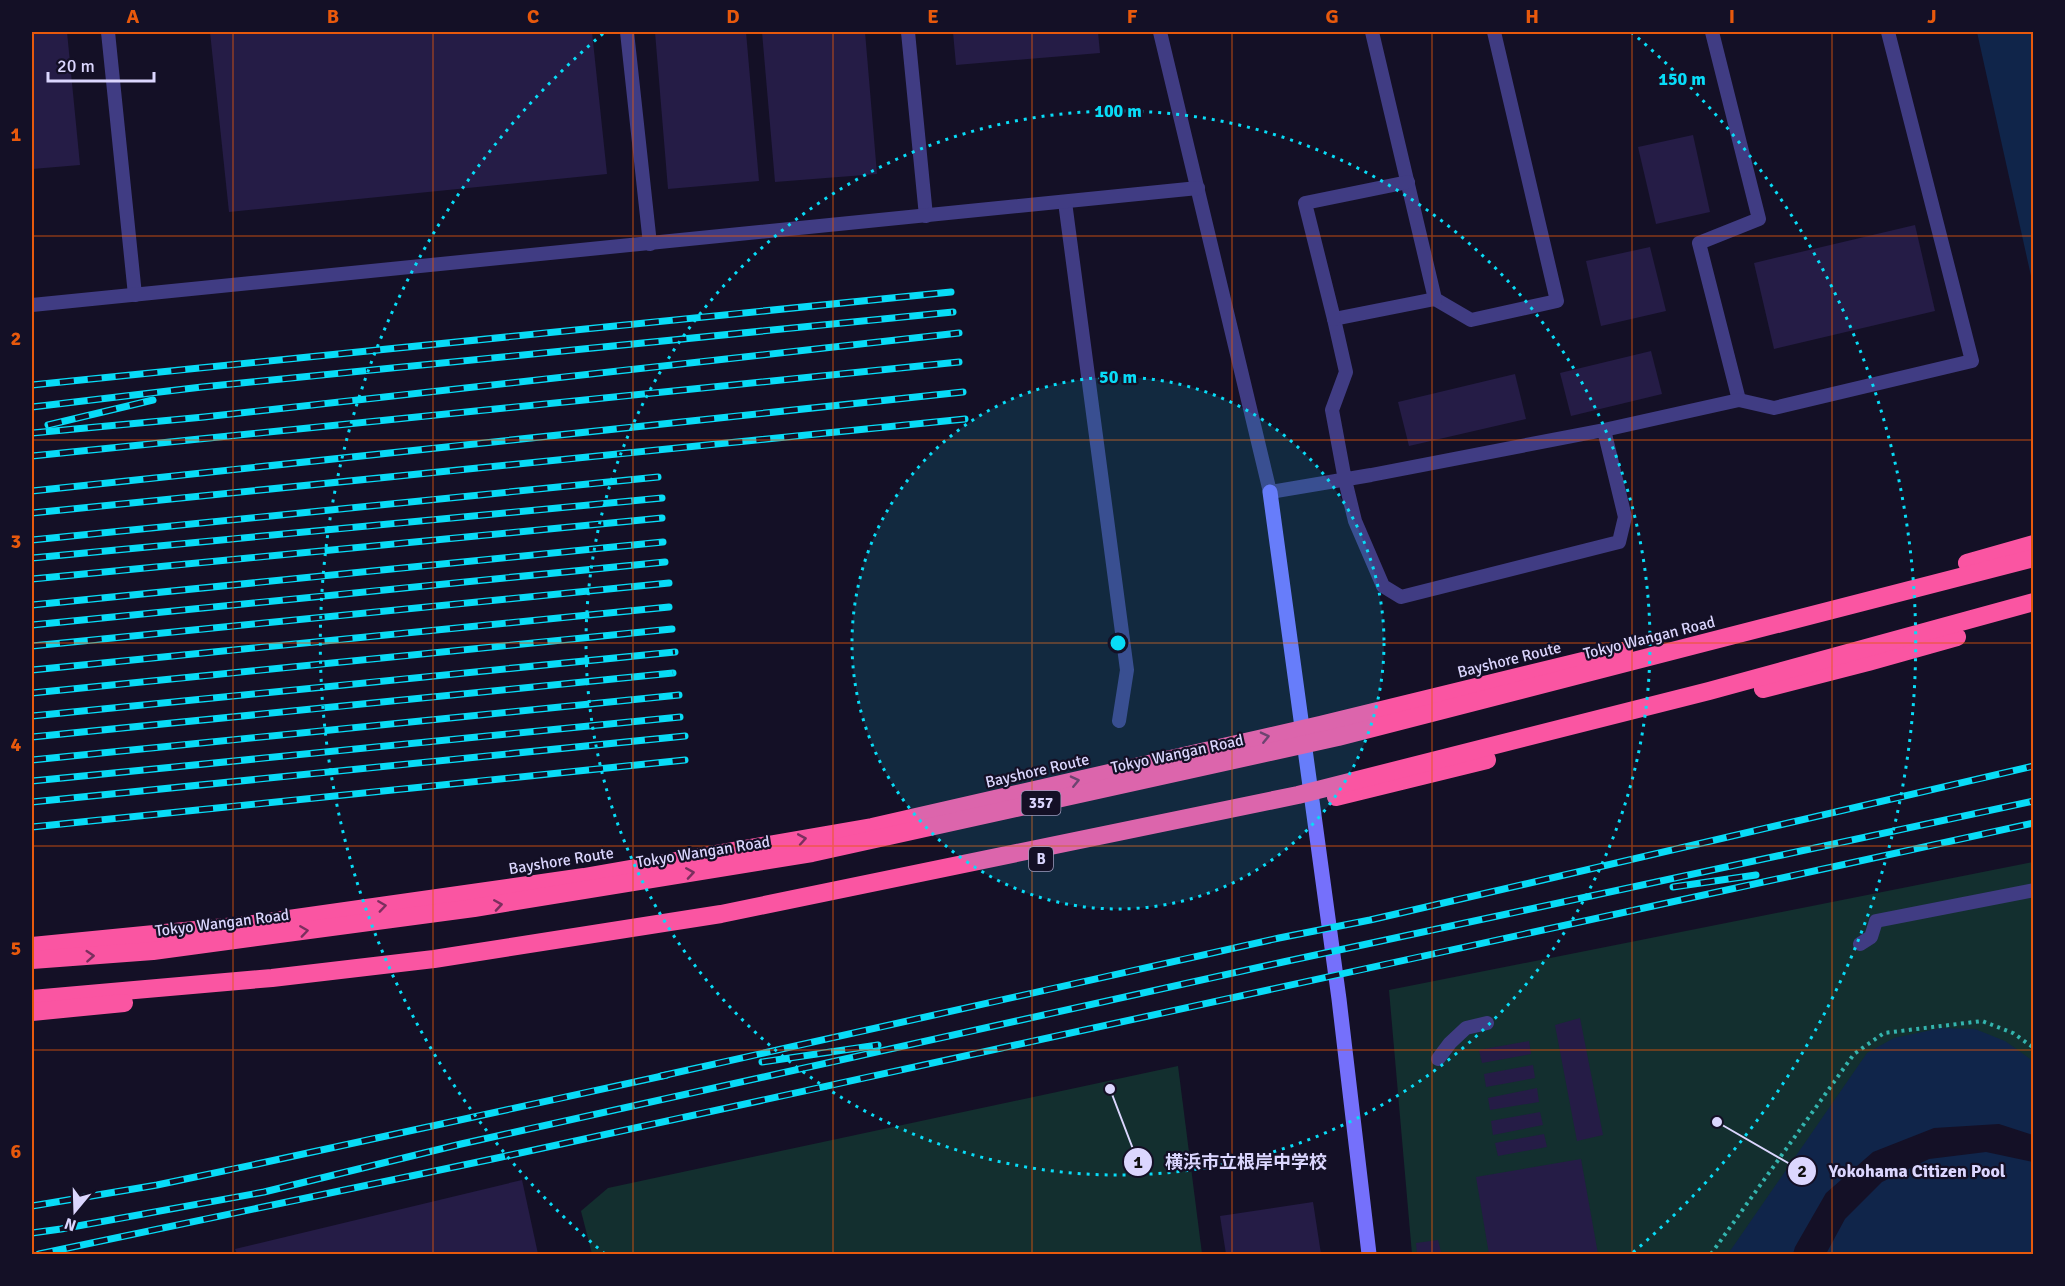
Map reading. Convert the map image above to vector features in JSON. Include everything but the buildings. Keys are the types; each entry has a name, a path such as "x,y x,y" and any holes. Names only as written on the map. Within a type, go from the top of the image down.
{"highway":[{"name":"Bayshore Route","path":"32,946 246,925 584,877 872,827 1320,725 1702,632 1841,598 2034,544"},
{"name":"Tokyo Wangan Road","path":"32,960 153,951 462,910 812,853 1338,737 2034,558"},
{"path":"32,999 272,978 434,959 721,914 1298,795 1709,691 2034,602"},
{"name":"B","path":"32,1012 338,982 723,925 1365,791 1868,662 2034,615"}],"street":[{"path":"1270,492 1339,999 1369,1254"}],"lane":[{"path":"108,32 135,295"},
{"path":"627,32 650,244"},
{"path":"908,32 926,216"},
{"path":"1160,32 1270,492 1345,480 1604,430 1739,400 1774,408 1972,361 1888,32"},
{"path":"1372,32 1435,299"},
{"path":"1334,319 1435,299 1471,320 1557,301 1494,32"},
{"path":"1712,32 1760,219 1699,243 1739,400"},
{"path":"1408,182 1305,203 1346,372 1332,410 1345,480 1355,521 1383,586 1401,597 1619,542 1625,517 1604,430"},
{"path":"32,305 1198,188"},
{"path":"1065,202 1127,670 1119,720"},
{"path":"1860,944 1871,938 1876,921 2034,890"},
{"path":"1438,1059 1450,1043 1466,1028 1487,1023"}],"path":[{"path":"1711,1254 1854,1054 1884,1032 1983,1022 2013,1033 2034,1048"}],"green space":[{"path":"2033,862 2033,1254 1412,1254 1389,990"},
{"path":"1178,1066 1202,1254 592,1254 581,1211 608,1188"}],"water":[{"path":"1977,32 2033,32 2033,285"},
{"path":"1941,1028 1975,1029 2005,1041 2033,1061 2033,1254 1728,1254 1867,1053 1894,1038"}],"pier":[{"path":"1999,1124 2033,1135 2033,1162 1986,1152 1929,1159 1882,1182 1845,1219 1826,1254 1793,1254 1826,1193 1873,1152 1934,1128"}],"railway":[{"path":"32,385 951,292"},
{"path":"32,407 202,387 953,312"},
{"path":"32,433 204,417 959,333"},
{"path":"32,456 959,362"},
{"path":"32,491 963,392"},
{"path":"48,425 153,400"},
{"path":"32,513 965,419"},
{"path":"32,540 658,477"},
{"path":"32,558 662,498"},
{"path":"32,579 662,518"},
{"path":"32,605 663,542"},
{"path":"32,625 665,562"},
{"path":"32,646 669,583"},
{"path":"32,670 669,607"},
{"path":"32,693 672,629"},
{"path":"32,716 675,652"},
{"path":"32,737 673,673"},
{"path":"32,760 679,695"},
{"path":"32,781 680,717"},
{"path":"32,802 685,736"},
{"path":"32,827 685,760"},
{"path":"661,1076 1279,938 1370,920 2034,766"},
{"path":"32,1233 264,1192 461,1144 1283,962 2034,801"},
{"path":"39,1254 497,1158 2034,823"},
{"path":"1673,887 1756,875"},
{"path":"762,1062 878,1045"},
{"path":"32,1206 157,1185 667,1075"}],"place":[{"name":"横浜市立根岸中学校","path":"1110,1089"},
{"name":"Yokohama Citizen Pool","path":"1717,1122"}]}
